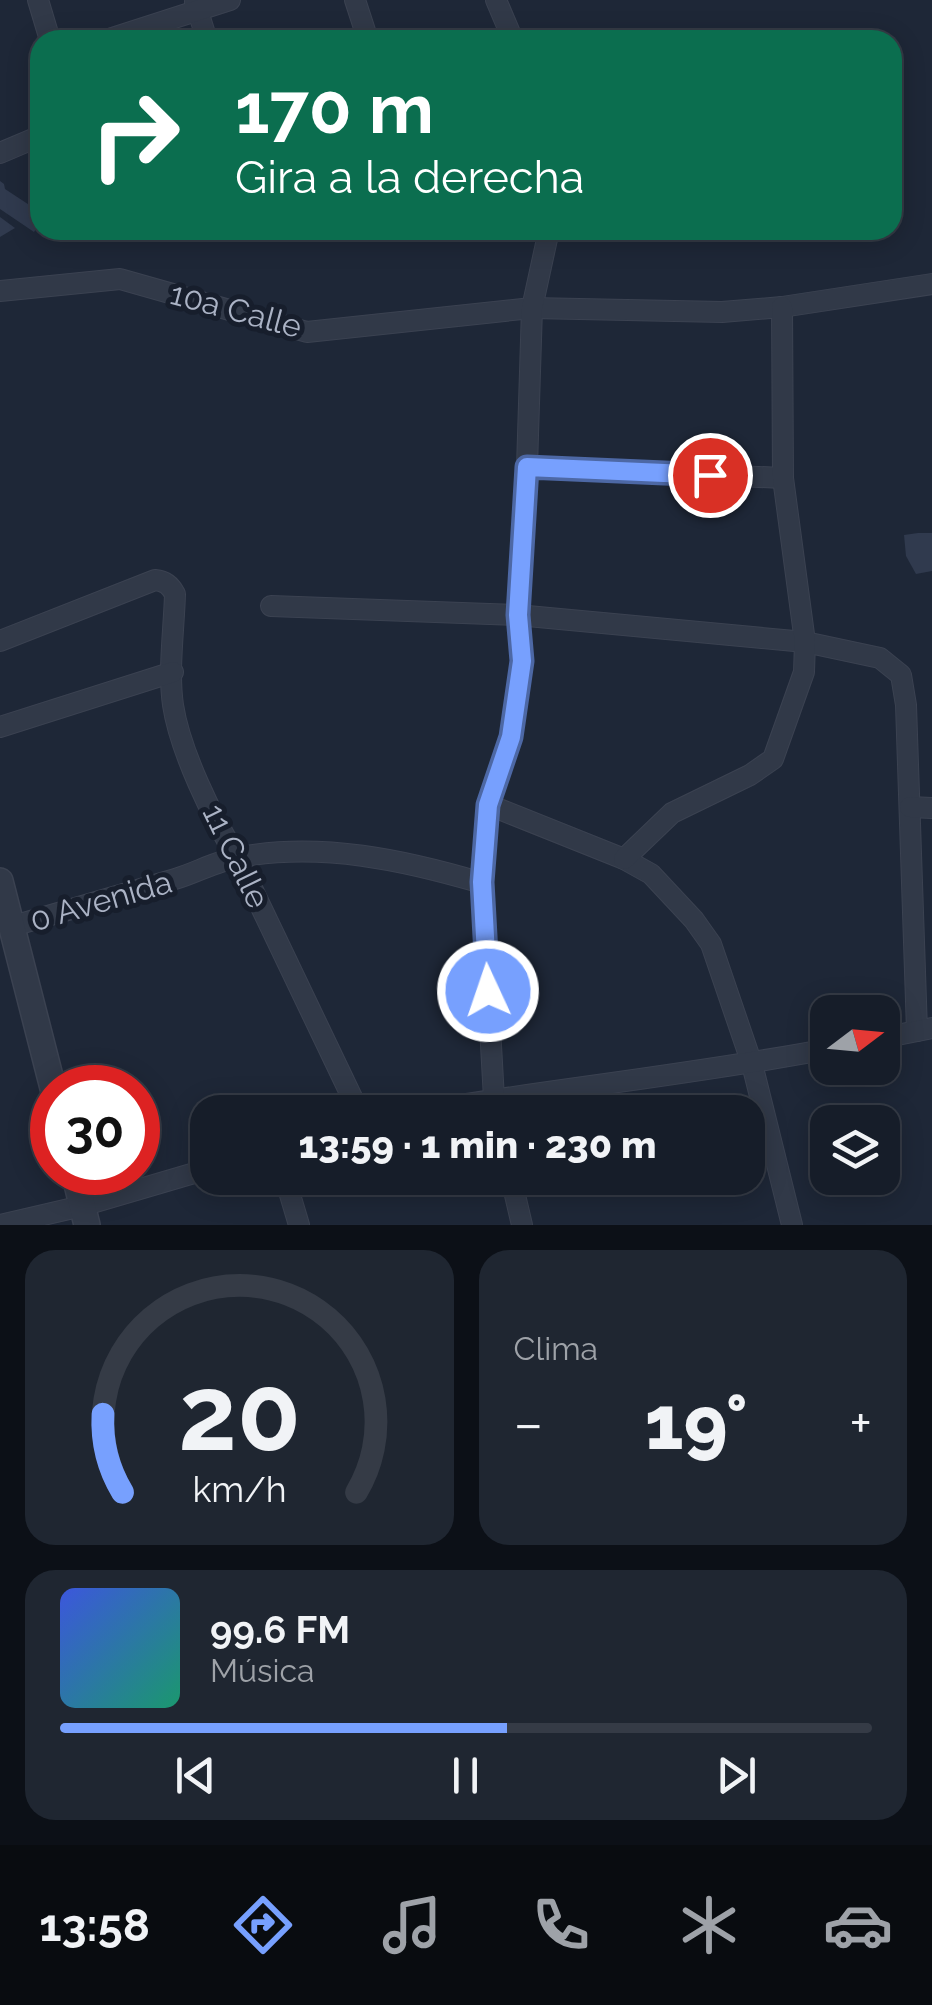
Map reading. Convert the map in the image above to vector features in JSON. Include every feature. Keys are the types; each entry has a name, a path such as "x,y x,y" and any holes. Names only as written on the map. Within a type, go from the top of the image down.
{"street":[{"path":"38,0 47,30"},
{"path":"132,30 196,5 230,0"},
{"path":"355,0 365,30"},
{"path":"496,0 504,30"},
{"path":"196,5 203,30"},
{"path":"0,152 30,140"},
{"path":"494,1095 482,882 488,805 511,737 522,661 518,615 532,308 547,240"},
{"name":"10a Calle","path":"0,291 120,279 306,332 532,308 722,312 932,284"},
{"path":"624,859 672,813 773,759 804,672 806,642 783,478 782,307"},
{"path":"527,467 783,478"},
{"name":"11 Calle","path":"0,641 154,580 170,586 174,594 173,703 180,732 224,836 351,1095"},
{"path":"271,606 518,615 806,642 880,658 901,675 906,705 924,1030"},
{"path":"0,727 173,672"},
{"path":"488,805 624,859 651,874 694,920 711,944 752,1064 792,1225"},
{"path":"910,807 932,808"},
{"name":"0 Avenida","path":"13,926 196,873 237,857 300,851 362,855 482,882"},
{"path":"0,882 47,1065"},
{"path":"562,1095 810,1053"},
{"path":"0,1225 85,1216 190,1176"},
{"path":"291,1195 299,1225"},
{"path":"515,1195 522,1225"}],"building":[{"path":"0,181 5,189 30,205 30,229 0,209"},
{"path":"0,217 15,228 0,237"},
{"path":"932,533 932,571 916,574 906,556 904,535"}],"route":[{"path":"488,991 482,882 488,805 511,737 522,661 518,615 527,467 710,475"}]}
